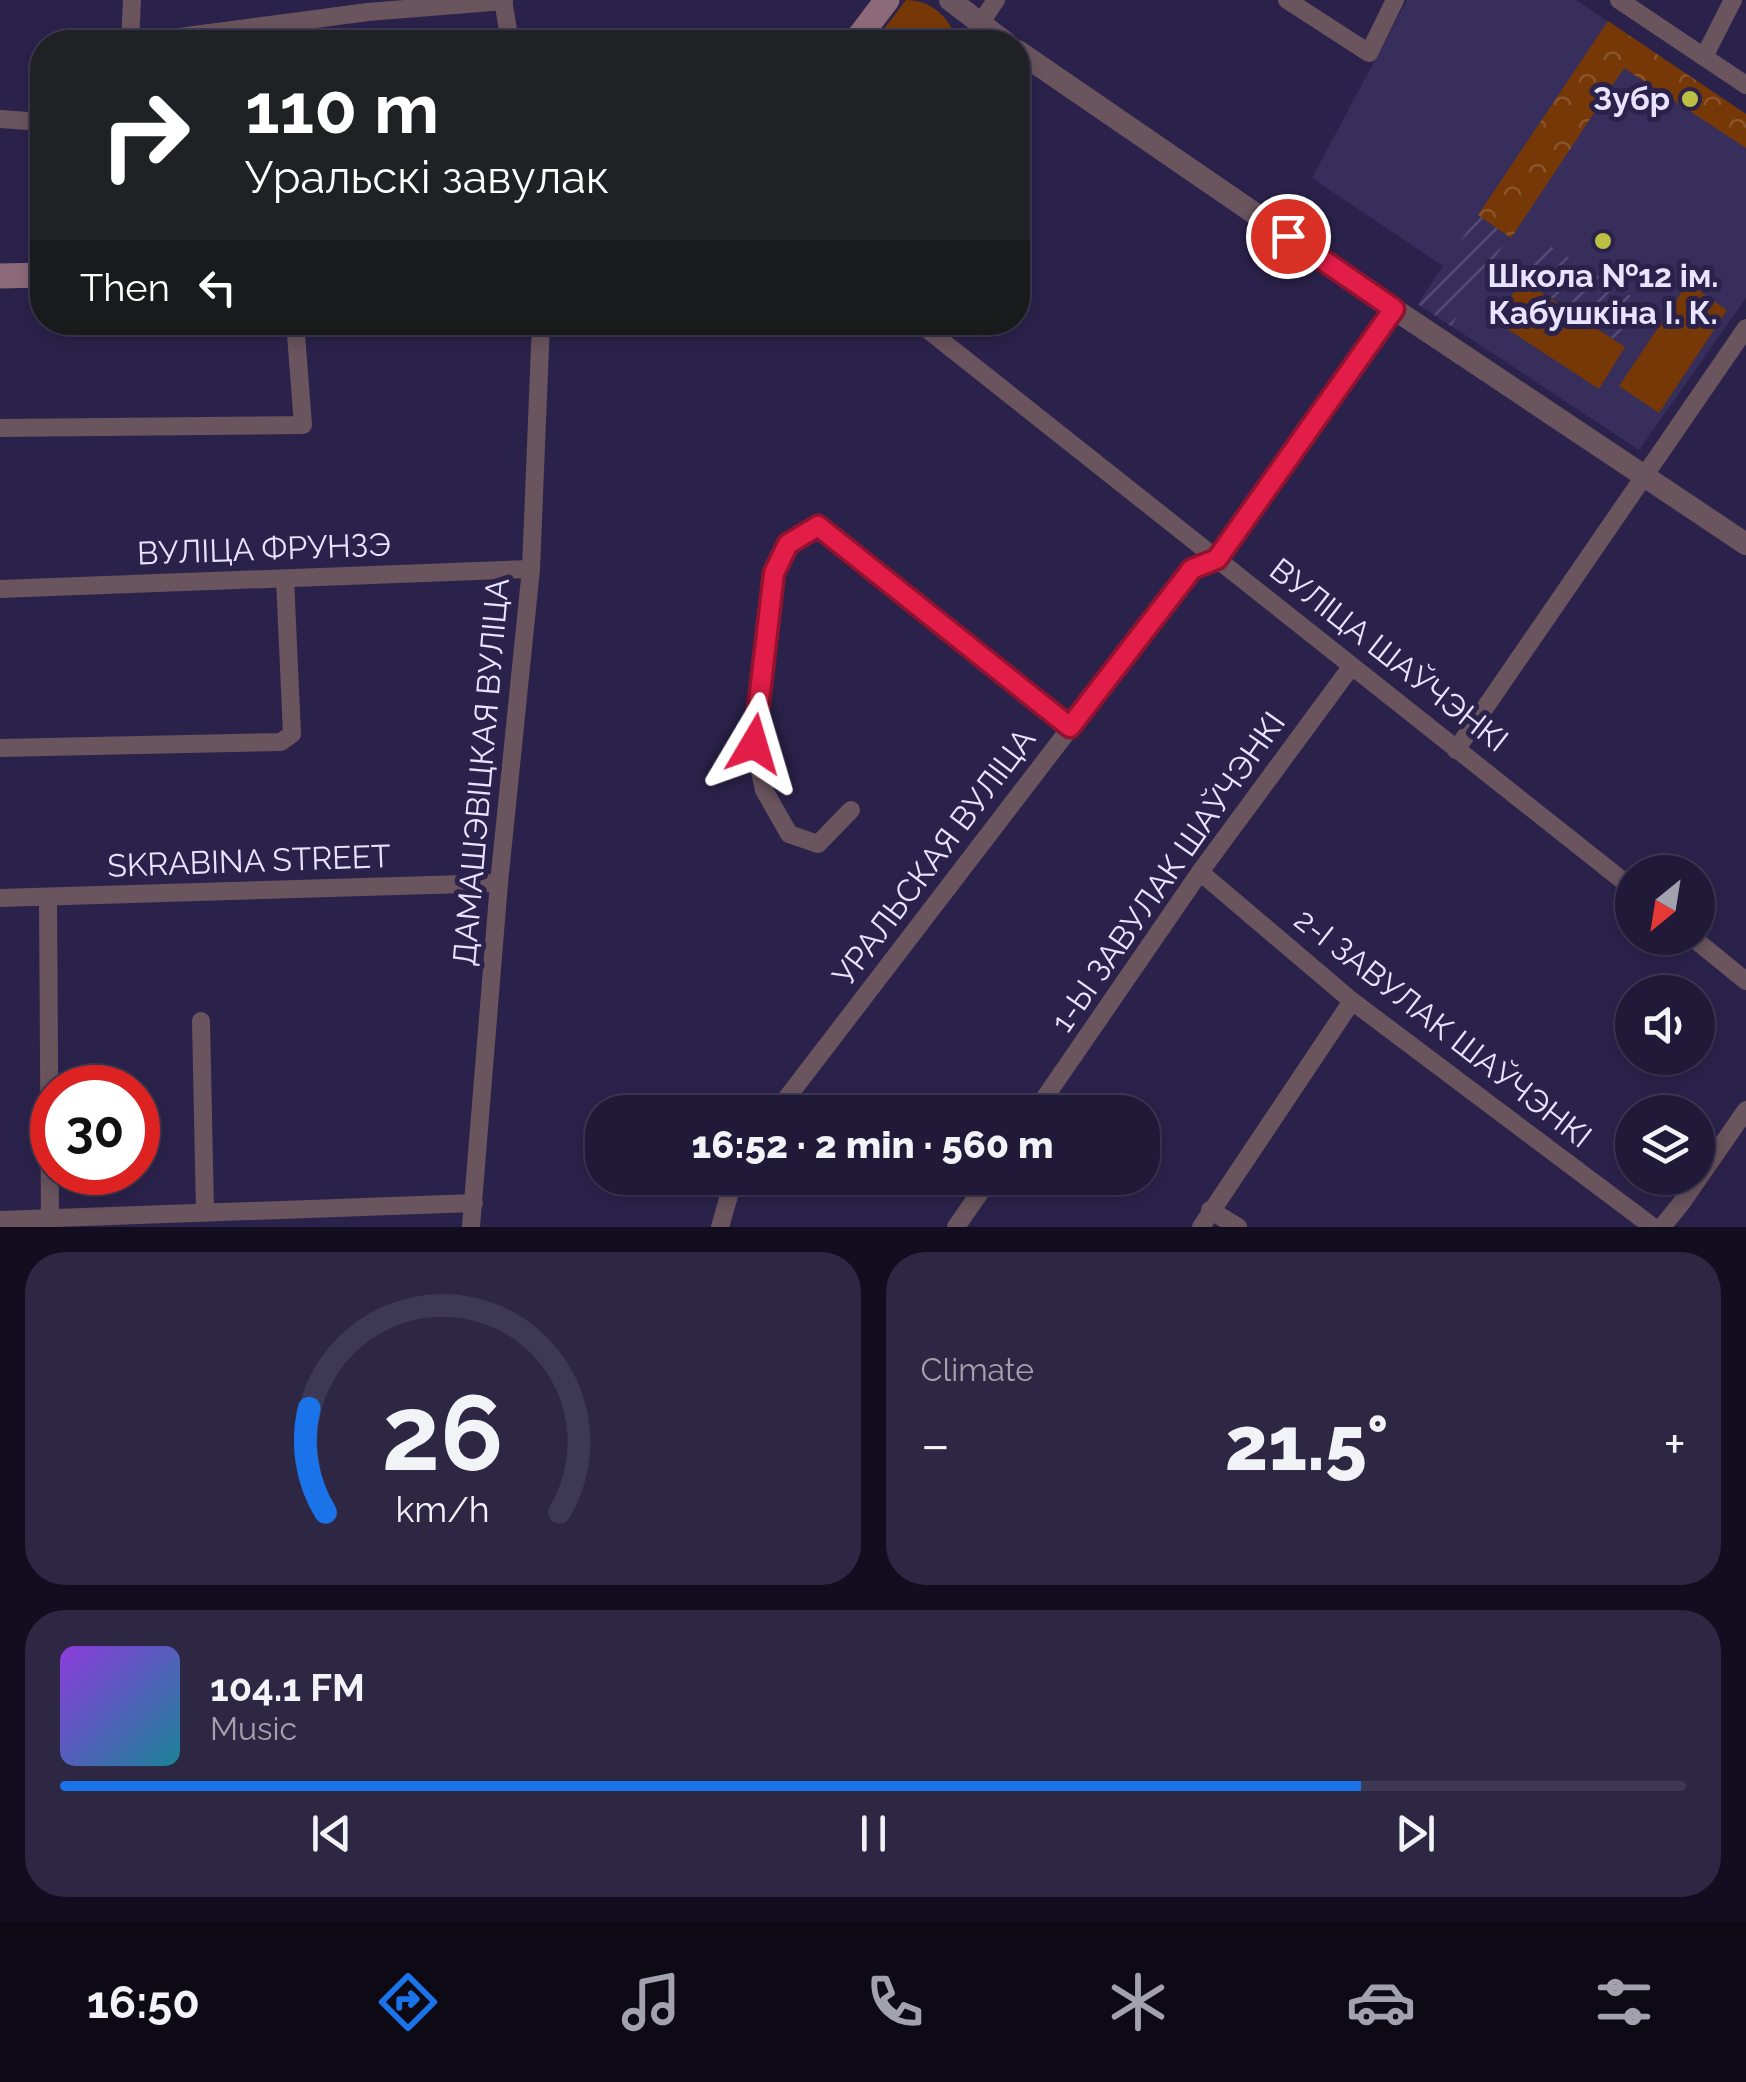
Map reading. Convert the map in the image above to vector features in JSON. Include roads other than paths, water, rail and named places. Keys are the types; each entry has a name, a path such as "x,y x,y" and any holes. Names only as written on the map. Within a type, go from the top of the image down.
{"main road":[{"path":"864,30 887,0"},
{"path":"0,276 30,275"}],"street":[{"path":"131,30 132,0"},
{"path":"950,0 971,30"},
{"path":"977,30 996,0"},
{"path":"1287,0 1369,53 1395,0"},
{"path":"1619,0 1746,85"},
{"path":"1704,57 1733,0"},
{"path":"272,30 368,12 504,1 508,30"},
{"path":"1030,59 1746,544"},
{"path":"0,119 30,121"},
{"name":"УРАЛЬСКАЯ ВУЛІЦА","path":"789,1095 1192,569 1217,559 1394,309"},
{"path":"1456,750 1746,328"},
{"path":"0,428 303,425 297,335"},
{"name":"ДАМАШЭВІЦКАЯ ВУЛІЦА","path":"471,1227 499,884 531,569 540,335"},
{"name":"ВУЛІЦА ШАЎЧЭНКІ","path":"934,335 1615,875"},
{"path":"851,810 818,844 789,834 764,790 754,744 774,573 788,544 818,526 1070,727"},
{"name":"ВУЛІЦА ФРУНЗЭ","path":"0,589 531,569"},
{"path":"0,748 281,742 292,734 285,578"},
{"name":"1-Ы ЗАВУЛАК ШАЎЧЭНКІ","path":"1047,1095 1200,872 1351,667"},
{"name":"2-І ЗАВУЛАК ШАЎЧЭНКІ","path":"1200,872 1352,1001 1653,1227"},
{"name":"SKRABINA STREET","path":"0,898 499,884"},
{"path":"48,898 50,1217"},
{"path":"1714,955 1746,981"},
{"path":"1238,1227 1205,1219 1352,1001"},
{"path":"201,1021 205,1212"},
{"path":"1662,1227 1746,1110"},
{"path":"720,1227 729,1195"},
{"path":"956,1227 978,1195"},
{"path":"0,1220 474,1203"}],"place":[{"name":"Зубр","path":"1690,99"},
{"name":"Школа №12 ім. Кабушкіна І. К.","path":"1603,241"}]}
